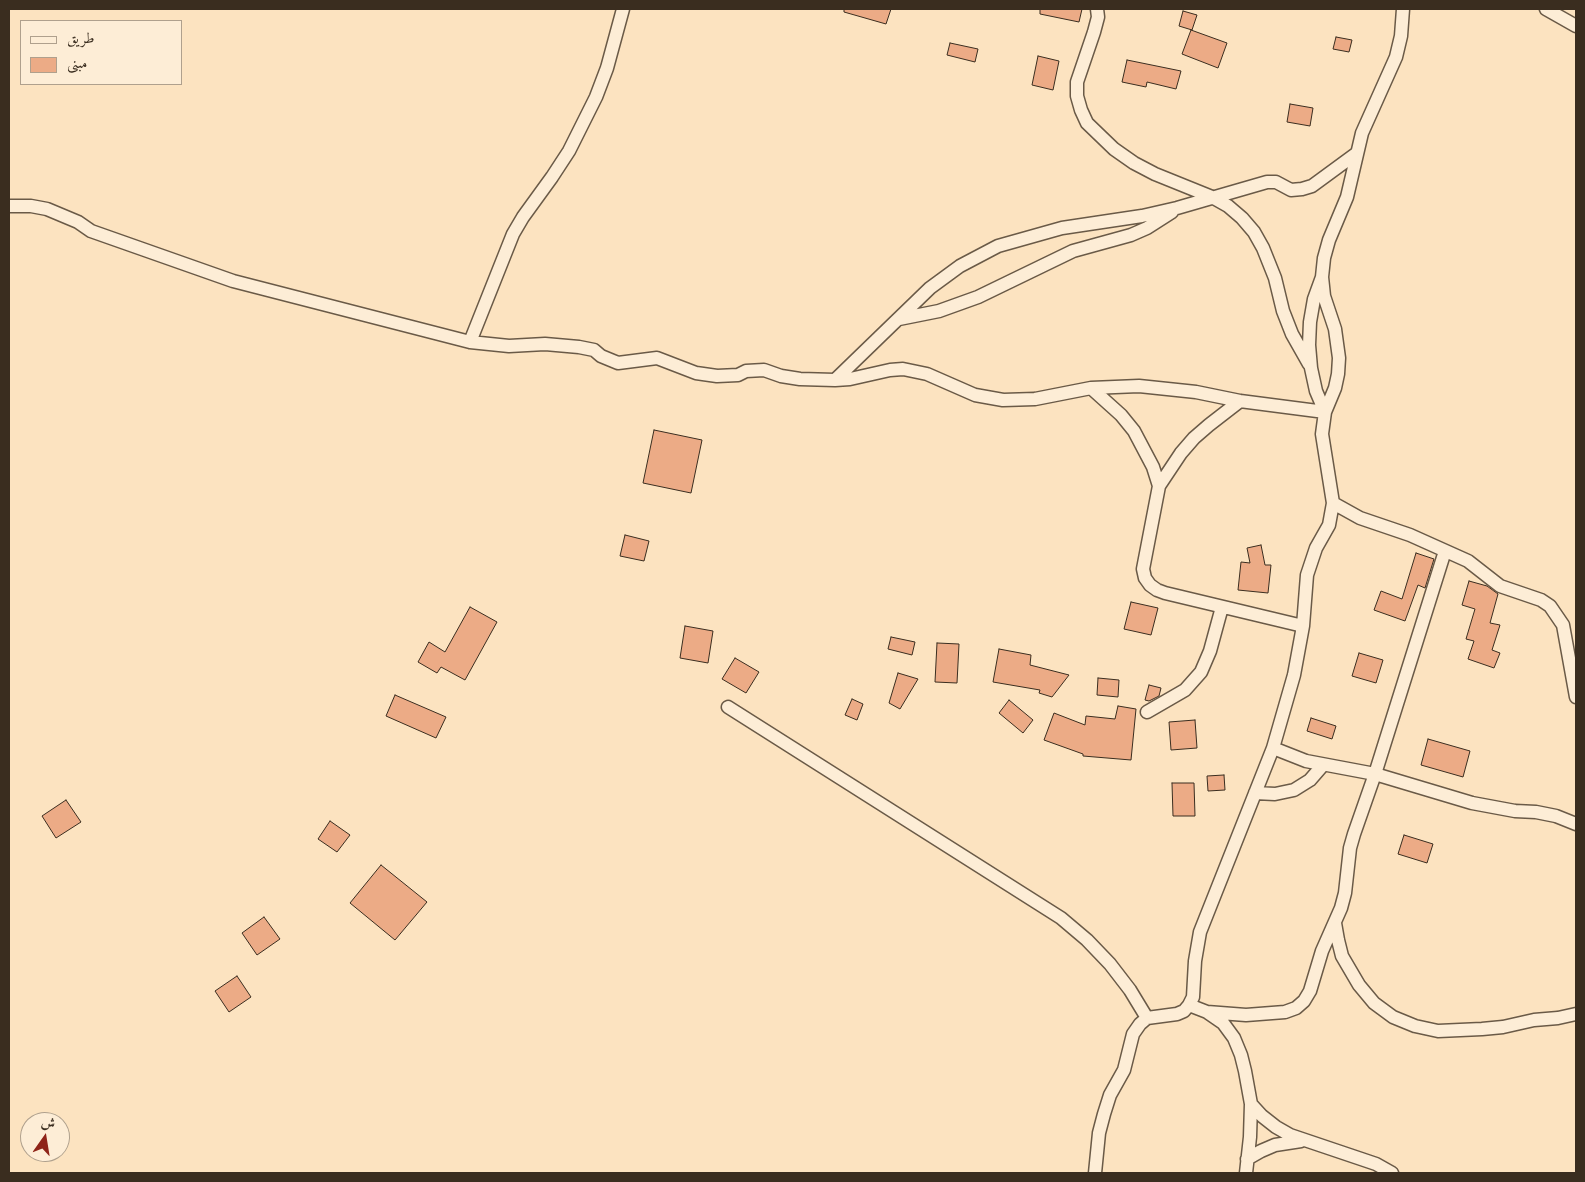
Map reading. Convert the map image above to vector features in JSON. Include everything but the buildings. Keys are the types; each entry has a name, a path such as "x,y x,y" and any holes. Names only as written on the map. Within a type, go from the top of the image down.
{"street":[{"path":"470,342 513,234 569,151 596,97 614,47 623,9"},
{"path":"1097,9 1098,17 1094,32 1077,82 1080,110 1087,123 1114,149 1134,163 1155,174 1212,197 1228,206 1242,218 1254,232 1271,265 1283,311 1292,334 1311,368"},
{"path":"1095,1173 1099,1133 1110,1095 1124,1070 1133,1034 1147,1018 1177,1014 1184,1011 1190,1005 1193,997 1195,961 1200,932 1273,748 1294,675 1303,626 1306,582 1311,561 1329,525 1333,502 1322,434 1325,412 1335,388 1339,358 1338,343 1324,296 1322,277 1324,258 1329,240 1347,197 1357,153 1369,114 1396,57 1401,36 1403,9"},
{"path":"1546,9 1576,26"},
{"path":"835,380 944,276 978,255 998,246 1062,228 1177,208 1268,182 1276,182 1292,190 1312,186 1357,153"},
{"path":"9,206 31,206 55,212 78,222 92,231 233,281 470,342 509,346 545,344 578,346 594,350 609,361 618,363 657,358 696,373 712,376 727,376 764,370 781,376 800,379 835,380 903,369 927,374 975,395 988,398 1019,401 1090,388 1115,386 1158,387 1240,401 1325,412"},
{"path":"899,319 940,311 978,297 1073,251 1131,235 1148,228 1177,208"},
{"path":"1322,277 1314,299 1309,345 1316,391 1325,412"},
{"path":"1090,388 1112,405 1134,431 1153,467 1159,486"},
{"path":"1240,401 1194,438 1159,486 1143,569 1145,578 1157,590 1303,626"},
{"path":"1333,502 1360,518 1410,535 1468,560 1500,586 1541,600 1550,606 1563,625 1576,697"},
{"path":"1207,1012 1266,1014 1285,1012 1296,1008 1310,991 1322,951 1345,893 1348,863 1354,834 1375,774 1445,551"},
{"path":"1147,712 1186,690 1201,672 1208,656 1222,607"},
{"path":"728,707 1062,918 1110,964 1130,990 1147,1018"},
{"path":"1273,748 1306,761 1375,774 1472,803 1556,816 1576,824"},
{"path":"1255,794 1275,794 1294,790 1310,780 1323,765"},
{"path":"1335,922 1342,956 1359,986 1374,1003 1393,1017 1414,1026 1438,1031 1482,1029 1576,1014"},
{"path":"1190,1005 1207,1012 1223,1022 1234,1038 1245,1071 1251,1104 1246,1173"},
{"path":"1251,1104 1262,1116 1290,1135 1376,1164 1392,1173"},
{"path":"1247,1159 1275,1145 1306,1140"}]}
